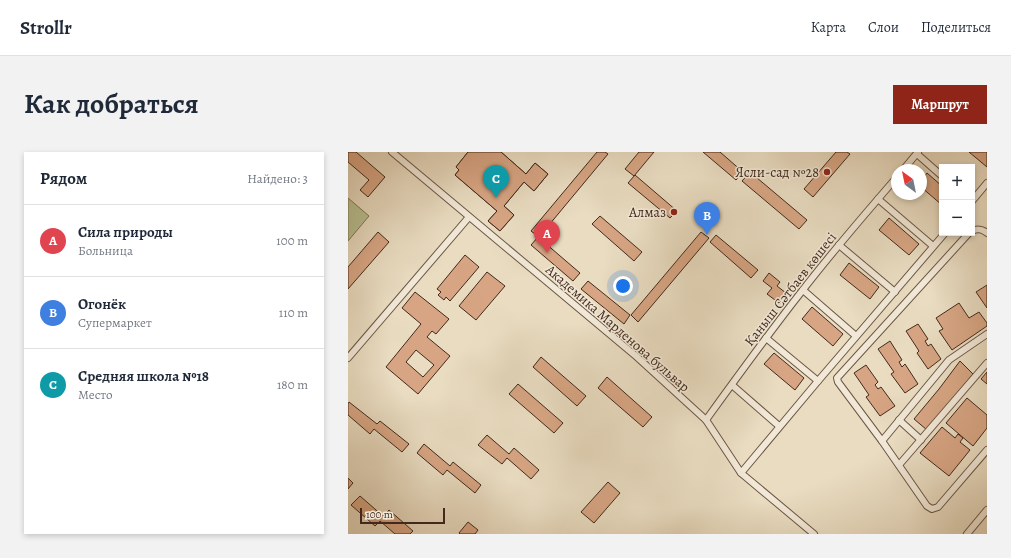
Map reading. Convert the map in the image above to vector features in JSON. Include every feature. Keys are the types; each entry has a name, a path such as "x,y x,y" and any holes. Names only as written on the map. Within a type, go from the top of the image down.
{"street":[{"name":"Академика Марденова бульвар","path":"392,152 637,357 706,420 741,473 814,534"},
{"path":"908,164 917,153 939,173"},
{"path":"973,200 987,183"},
{"name":"Қаныш Сәтбаев көшесі","path":"706,420 803,290 891,184"},
{"path":"878,199 933,246"},
{"path":"348,358 468,217"},
{"path":"975,230 983,229 987,233"},
{"path":"741,473 779,426 942,236"},
{"path":"966,236 837,378 838,382 928,506 932,509 938,507 987,450"},
{"path":"839,246 895,292"},
{"path":"803,290 856,336"},
{"path":"882,441 949,360 987,334"},
{"path":"766,338 818,381"},
{"path":"899,465 987,363"},
{"path":"732,385 779,426"},
{"path":"899,420 921,440"},
{"path":"967,534 986,513"}],"green space":[{"path":"348,198 369,216 348,241"}],"building":[{"path":"348,152 356,152 385,177 368,197 360,190 369,180 348,162"},
{"path":"468,152 501,152 526,174 535,163 548,174 534,191 524,182 504,206 514,215 500,231 488,221 497,211 455,175 459,170 456,167","holes":["491,158 511,176 494,195 474,178"]},
{"path":"468,152 501,152 526,174 535,163 548,174 534,191 524,182 504,206 514,215 500,231 488,221 497,211 455,175 459,170 456,167"},
{"path":"597,152 605,152 608,154 539,237 531,231"},
{"path":"639,152 654,152 634,176 625,169"},
{"path":"703,152 720,152 743,172 736,180"},
{"name":"Ясли-сад №28","path":"836,152 847,152 850,154 813,197 804,189"},
{"path":"969,152 987,152 987,167"},
{"path":"750,172 807,220 799,229 742,181"},
{"path":"927,173 939,183 939,202 927,192"},
{"path":"635,175 677,211 670,218 628,183"},
{"path":"600,216 642,252 634,261 592,224"},
{"path":"889,218 919,244 909,255 879,230"},
{"path":"378,232 389,242 348,289 348,267"},
{"path":"701,232 709,238 638,322 631,315"},
{"path":"716,235 758,270 751,278 710,242"},
{"path":"538,237 580,273 573,281 531,245"},
{"path":"465,255 479,267 450,301 446,297 444,300 438,295 441,292 437,289"},
{"path":"849,263 879,287 870,299 840,275"},
{"path":"487,272 505,286 476,320 459,306"},
{"path":"769,273 780,282 777,286 786,293 779,303 767,294 772,288 763,281"},
{"path":"588,281 630,315 624,324 581,289"},
{"path":"987,285 987,308 976,292"},
{"path":"415,292 449,319 436,334 432,331 427,337 450,356 418,394 386,367 421,324 402,308","holes":["416,350 434,365 423,377 406,362"]},
{"path":"959,303 969,318 979,312 987,323 987,326 952,350 939,331 943,329 936,318"},
{"path":"812,307 843,334 833,346 802,319"},
{"path":"918,324 928,339 925,341 928,346 931,344 941,359 928,369 917,353 919,351 906,331"},
{"path":"890,341 902,360 899,362 902,367 905,364 918,384 905,393 891,374 894,372 878,349"},
{"path":"774,353 804,378 795,390 764,364"},
{"path":"541,357 586,396 577,406 533,367"},
{"path":"960,361 973,374 927,430 914,419"},
{"path":"866,365 878,382 875,385 878,389 881,387 895,406 880,416 866,397 869,395 854,373"},
{"path":"987,372 987,384 981,379"},
{"path":"607,377 652,417 643,427 598,388"},
{"path":"518,384 563,423 554,433 509,394"},
{"path":"967,398 987,415 987,428 973,446 946,423"},
{"path":"349,402 377,424 380,421 409,444 402,452 374,429 370,434 348,415"},
{"path":"942,427 955,438 958,434 963,438 960,442 970,450 949,476 920,453"},
{"path":"487,435 509,454 514,448 539,470 531,479 507,458 502,464 478,445"},
{"path":"424,444 450,466 453,462 481,485 475,493 447,470 443,475 417,453"},
{"path":"348,478 353,483 348,489"},
{"path":"608,482 620,493 594,523 581,512"},
{"path":"360,496 383,516 389,510 413,531 410,534 395,534 380,521 375,526 351,505"},
{"path":"468,522 478,530 475,534 460,534 459,533"}],"place":[{"name":"Ясли-сад №28","path":"827,172"},
{"name":"Средняя школа №18","path":"496,198"},
{"name":"Алмаз","path":"674,212"},
{"name":"Огонёк","path":"707,235"},
{"name":"Сила природы","path":"547,253"}]}
